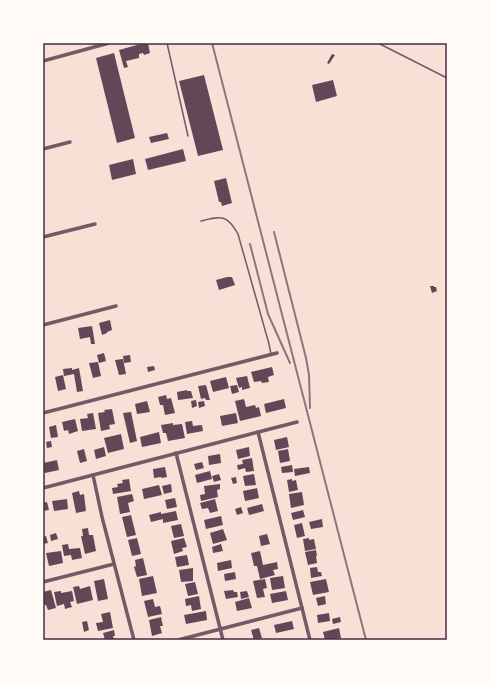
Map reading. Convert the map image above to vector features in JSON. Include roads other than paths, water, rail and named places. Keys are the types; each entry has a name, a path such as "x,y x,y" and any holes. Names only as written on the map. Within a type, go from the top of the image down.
{"street":[{"path":"43,61 109,43"},
{"path":"43,149 70,142"},
{"path":"43,237 95,224"},
{"path":"43,325 116,306"},
{"path":"43,413 277,352"},
{"path":"43,488 298,422"},
{"path":"258,432 310,640"},
{"path":"176,453 223,640"},
{"path":"93,475 102,517 134,640"},
{"path":"43,582 114,564"},
{"path":"178,640 302,608"}],"lane":[{"path":"167,43 188,136"},
{"path":"378,43 447,78"},
{"path":"201,221 215,217 224,218 232,224 238,234 271,354"}],"railway":[{"path":"212,43 366,640"},
{"path":"274,232 306,358 309,375 310,408"},
{"path":"250,244 268,314 290,363"}]}
